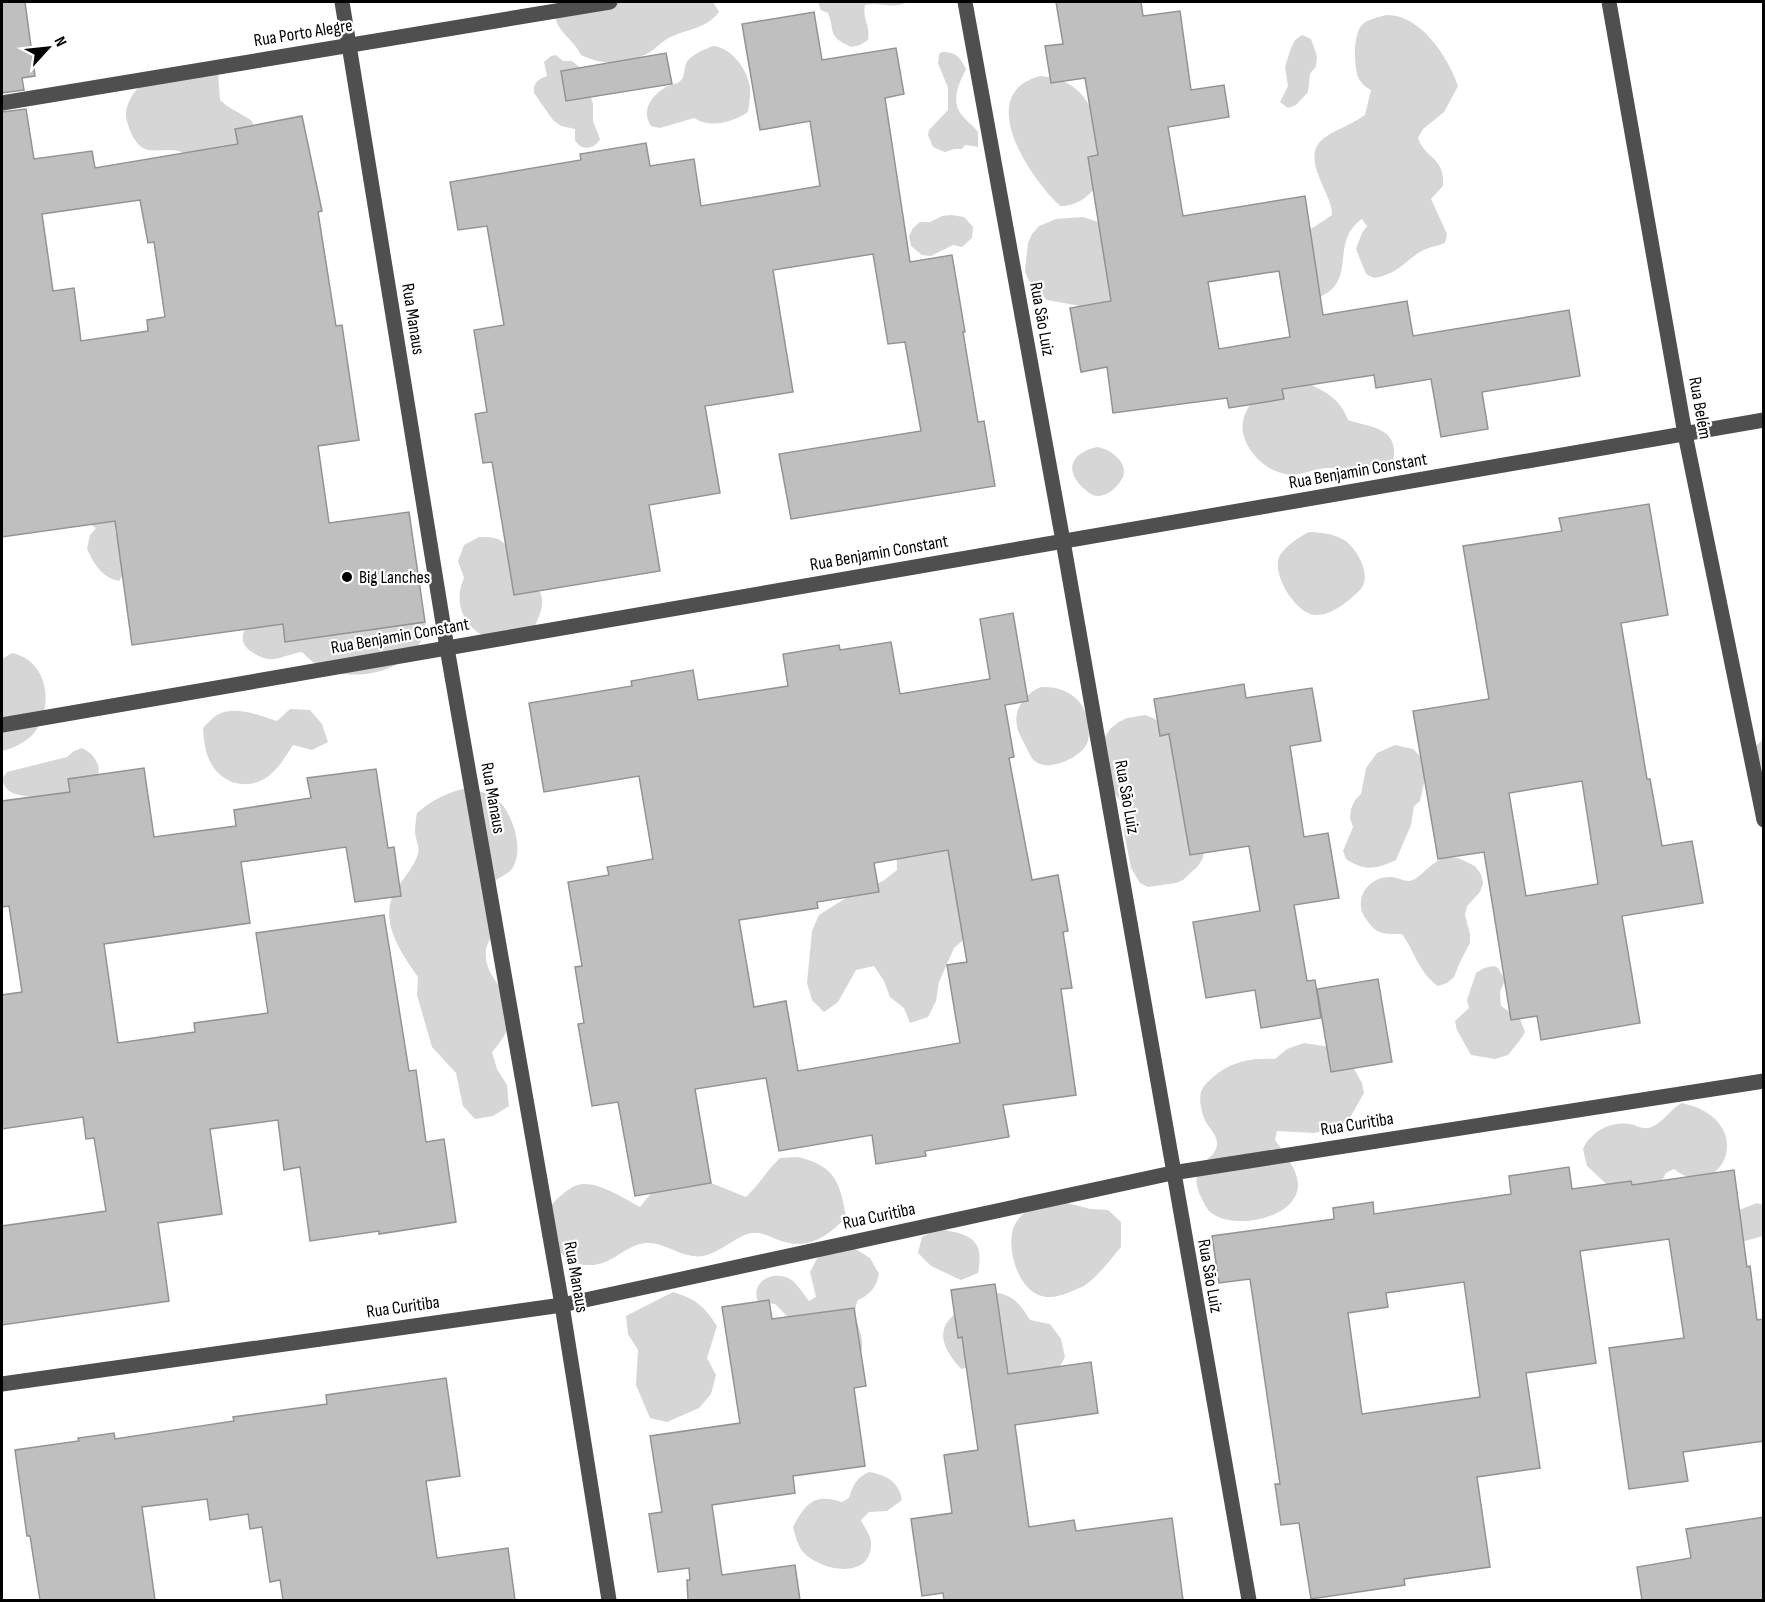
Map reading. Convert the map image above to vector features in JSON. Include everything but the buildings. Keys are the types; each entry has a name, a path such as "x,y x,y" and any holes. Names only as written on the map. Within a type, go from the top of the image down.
{"street":[{"name":"Rua Manaus","path":"342,2 447,648 562,1305 609,1600"},
{"name":"Rua Porto Alegre","path":"2,103 610,2"},
{"name":"Rua São Luiz","path":"964,2 1063,541 1172,1173 1249,1600"},
{"name":"Rua Belém","path":"1609,2 1684,434 1764,820"},
{"name":"Rua Benjamin Constant","path":"2,725 1764,420"},
{"name":"Rua Curitiba","path":"2,1384 562,1305 1172,1173 1764,1081"}],"shaded area":[{"path":"556,2 713,2 719,12 709,22 670,37 642,56 624,62 607,62 581,55 562,32 556,20"},
{"path":"818,2 907,2 897,5 865,5 868,40 851,47 835,36 828,13 821,10"},
{"path":"1387,15 1411,22 1432,40 1458,86 1444,112 1423,129 1418,138 1441,169 1443,186 1431,199 1447,234 1445,243 1426,249 1390,273 1374,278 1366,274 1356,249 1367,226 1362,219 1352,228 1347,238 1338,281 1331,290 1320,297 1302,235 1332,215 1330,203 1316,168 1317,146 1331,133 1365,115 1371,90 1363,85 1358,77 1355,44 1361,26"},
{"path":"1302,35 1311,39 1317,56 1316,66 1310,74 1308,92 1296,105 1288,108 1280,102 1288,86 1285,67 1295,40"},
{"path":"713,46 732,55 746,73 750,90 748,112 721,123 707,123 694,118 660,128 651,126 647,109 652,99 666,87 681,80 690,58"},
{"path":"942,52 957,56 966,69 956,97 961,114 978,132 978,147 965,145 962,149 945,152 933,147 928,135 929,130 948,110 948,88 938,63 939,54"},
{"path":"556,55 563,61 572,61 589,75 593,121 600,139 591,147 584,148 578,144 575,140 575,129 561,126 553,120 534,93 536,82 547,76 544,62"},
{"path":"218,72 220,100 251,120 261,136 190,168 184,153 173,150 148,150 137,143 128,125 126,110 131,97 144,82 161,76"},
{"path":"1040,76 1063,81 1076,89 1086,100 1096,118 1099,169 1097,183 1090,194 1079,202 1066,206 1060,206 1035,176 1014,137 1009,118 1011,100 1020,86"},
{"path":"942,216 964,217 973,227 972,238 962,247 953,245 931,256 922,255 911,246 909,236 920,222 930,222"},
{"path":"1083,217 1128,232 1111,301 1091,308 1047,300 1028,279 1025,271 1028,243 1039,226 1056,219"},
{"path":"1300,380 1335,400 1345,412 1348,420 1385,433 1393,445 1394,458 1391,465 1374,471 1326,468 1290,475 1276,471 1260,461 1247,445 1244,436 1244,417 1247,410 1258,393"},
{"path":"1097,447 1109,451 1119,459 1124,470 1116,487 1101,496 1090,493 1081,486 1072,466 1083,452"},
{"path":"118,511 115,532 123,543 126,556 125,569 119,581 103,573 87,549 90,535 96,528 89,524"},
{"path":"1309,532 1336,536 1349,544 1362,564 1365,579 1359,591 1340,607 1328,613 1316,615 1308,613 1293,600 1282,581 1278,562 1280,555 1293,542"},
{"path":"479,537 498,539 517,557 531,575 542,599 535,626 486,637 478,633 466,620 460,604 464,578 458,561 464,545"},
{"path":"252,616 424,617 425,629 424,636 417,647 396,665 384,670 356,675 328,670 314,663 302,652 274,659 265,659 257,655 247,648 243,640 244,631"},
{"path":"12,653 24,657 34,665 44,686 46,698 41,722 34,733 19,745 2,751 2,659"},
{"path":"1041,687 1059,689 1079,701 1086,716 1089,736 1085,747 1076,756 1048,765 1034,761 1021,736 1016,720 1022,702 1030,693"},
{"path":"290,709 310,710 322,724 328,742 312,750 293,745 276,769 266,778 249,784 232,782 224,778 212,765 205,747 203,728 217,715 239,711 277,721"},
{"path":"1145,715 1168,729 1204,847 1203,858 1198,866 1183,880 1148,887 1140,883 1131,868 1124,832 1124,806 1103,777 1101,742 1111,728 1119,722"},
{"path":"1763,739 1763,786 1755,747"},
{"path":"1395,745 1413,749 1420,756 1426,774 1420,801 1414,806 1411,825 1396,860 1371,868 1359,866 1346,859 1343,851 1353,827 1350,818 1351,809 1361,794 1366,768 1377,753"},
{"path":"82,748 97,761 99,772 93,783 81,791 39,797 20,795 7,789 2,779 7,772 67,757"},
{"path":"466,788 489,794 500,802 513,825 517,844 516,862 512,869 496,880 496,898 502,916 486,950 487,964 492,976 510,1006 511,1019 505,1034 492,1052 497,1069 507,1085 509,1106 493,1116 475,1119 463,1106 456,1073 432,1047 417,995 418,977 399,948 389,915 394,893 418,854 415,831 417,813 428,804"},
{"path":"942,828 970,934 954,948 939,982 936,1001 928,1017 910,1023 904,1008 890,997 884,981 874,966 856,970 838,1002 824,1012 812,1000 807,983 812,931 819,915 849,896 883,881 897,870 896,834"},
{"path":"1448,857 1458,858 1475,866 1481,874 1483,883 1480,892 1467,906 1465,915 1470,943 1454,977 1438,986 1426,975 1402,934 1377,931 1366,919 1361,904 1365,890 1375,880 1391,877 1407,881 1413,880 1436,862"},
{"path":"1494,966 1498,968 1505,980 1500,992 1501,1006 1520,1019 1525,1032 1508,1055 1495,1059 1471,1055 1457,1030 1455,1021 1469,1008 1467,1000 1476,973"},
{"path":"1304,1043 1330,1047 1352,1065 1362,1083 1364,1093 1348,1121 1332,1129 1314,1133 1277,1131 1275,1140 1293,1166 1298,1184 1295,1196 1288,1206 1276,1213 1247,1221 1232,1221 1219,1217 1209,1211 1197,1184 1199,1169 1213,1154 1217,1143 1203,1115 1200,1101 1202,1090 1219,1072 1234,1064 1258,1059 1275,1059 1287,1049"},
{"path":"1682,1103 1698,1108 1716,1120 1725,1134 1727,1148 1723,1162 1715,1172 1704,1178 1689,1177 1674,1169 1666,1173 1662,1181 1614,1191 1587,1166 1583,1149 1586,1143 1602,1129 1616,1124 1653,1127"},
{"path":"798,1157 821,1165 828,1171 838,1185 841,1195 846,1217 817,1240 801,1244 752,1233 703,1256 689,1255 657,1244 642,1243 605,1262 587,1265 574,1262 542,1236 544,1220 550,1206 566,1191 580,1184 605,1189 640,1207 661,1181 695,1174 746,1197 780,1158"},
{"path":"1056,1200 1090,1209 1108,1210 1121,1222 1121,1247 1087,1284 1059,1296 1040,1296 1031,1291 1018,1273 1011,1239 1015,1225 1027,1210 1038,1203"},
{"path":"1757,1203 1763,1205 1763,1236 1741,1242 1739,1210"},
{"path":"938,1229 966,1236 977,1245 980,1261 978,1273 961,1280 931,1266 918,1253 922,1237"},
{"path":"854,1248 870,1258 879,1274 872,1290 858,1300 856,1313 862,1345 860,1354 851,1369 790,1325 787,1316 775,1304 758,1302 756,1295 760,1283 777,1276 790,1279 809,1301 816,1297 810,1272 819,1255"},
{"path":"989,1291 1003,1294 1014,1300 1030,1320 1050,1324 1061,1339 1065,1357 1055,1375 1023,1382 979,1365 961,1369 950,1355 944,1342 943,1332 947,1323 964,1307"},
{"path":"673,1292 699,1304 717,1326 707,1358 716,1375 711,1394 699,1408 667,1422 650,1418 636,1385 638,1350 628,1334 626,1316"},
{"path":"869,1472 891,1480 898,1488 902,1500 887,1511 869,1512 861,1520 871,1542 868,1556 862,1564 854,1568 843,1569 811,1559 800,1548 793,1527 802,1512 812,1502 818,1500 842,1502 849,1498 856,1482"}],"place":[{"name":"Big Lanches","path":"347,577"}]}
